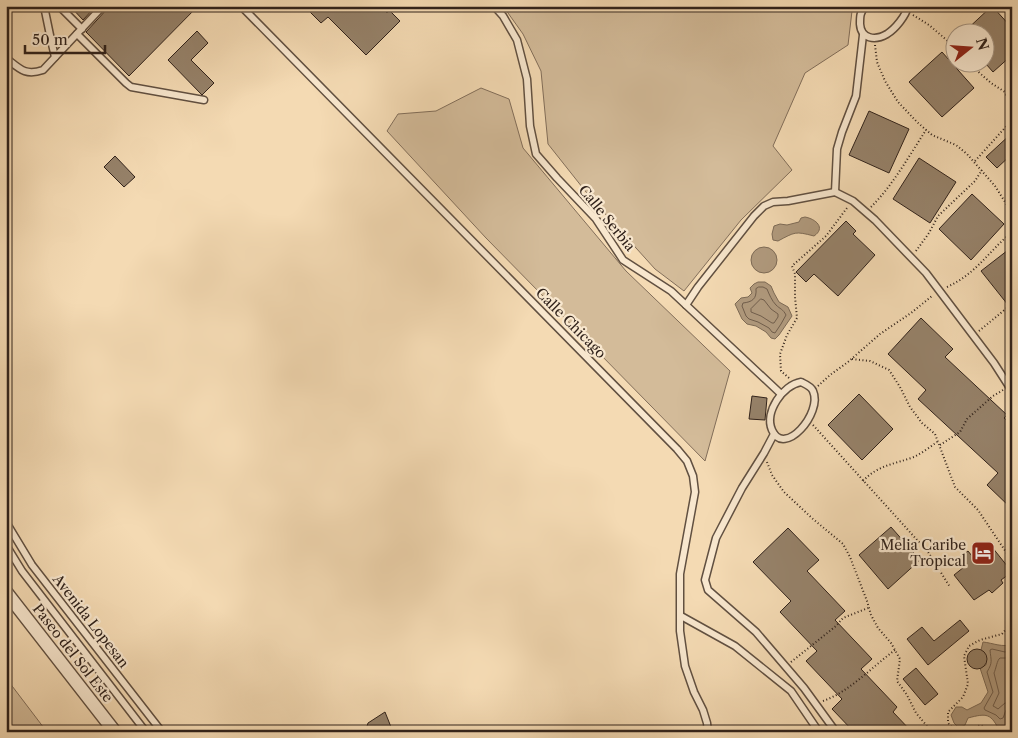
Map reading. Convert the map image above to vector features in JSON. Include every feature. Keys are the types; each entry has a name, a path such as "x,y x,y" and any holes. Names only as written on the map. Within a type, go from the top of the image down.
{"street":[{"name":"Paseo del Sol Este","path":"6,592 115,732"}],"lane":[{"path":"44,6 55,57"},
{"path":"59,6 79,31 126,83 132,87 204,100"},
{"path":"6,58 22,70 30,73 43,70 103,6"},
{"name":"Calle Chicago","path":"241,6 677,448 687,461 693,476 695,492 680,574 680,631 685,666 694,692 703,710 708,732"},
{"name":"Calle Serbia","path":"494,6 503,16 517,40 527,79 530,126 536,154 596,219 624,260 671,291 782,394"},
{"path":"835,192 837,149 856,96 863,35 860,14 866,6"},
{"path":"863,35 874,38 888,34 907,9"},
{"path":"686,305 698,287 764,206 773,202 835,192 853,201 866,212 926,273 994,363 1010,389"},
{"path":"801,382 808,385 813,391 814,403 811,415 799,432 786,439 779,438 774,434 770,425 771,414 778,399 794,383 801,382"},
{"path":"774,434 742,488 716,538 705,580 708,590 756,632 804,688 836,732"},
{"name":"Avenida Lopesan","path":"6,522 32,565 162,732"},
{"name":"Avenida Lopesan","path":"6,545 22,571 146,732"},
{"path":"681,616 735,646 790,691 819,732"}],"path":[{"path":"907,9 946,39"},
{"path":"874,38 877,62 885,81 898,102 932,135 956,145 967,154 995,186 1012,213"},
{"path":"979,72 1005,92 1012,106"},
{"path":"1006,96 1012,88"},
{"path":"974,162 1012,120"},
{"path":"866,212 899,172 926,130"},
{"path":"911,257 929,233 938,216 975,181 982,170"},
{"path":"794,383 782,371 780,354 787,335 797,318 792,266 826,236 853,201"},
{"path":"813,391 880,334 940,290 954,284 975,269 1012,232"},
{"path":"974,336 1012,305"},
{"path":"852,359 870,361 889,370 910,407 922,423 935,434 955,487 978,510 1012,561"},
{"path":"940,445 960,432 967,419 979,407 993,396 1010,389"},
{"path":"808,420 928,552 950,587"},
{"path":"863,480 870,473 915,456 938,441"},
{"path":"764,453 772,475 784,492 843,544 850,557 871,615 900,659 897,681 916,713 932,732"},
{"path":"785,666 831,630 843,618 869,608"},
{"path":"956,732 948,723 948,712 963,697 968,684 964,656 969,646 980,640 1002,634 1012,622"},
{"path":"816,704 838,695 895,650"},
{"path":"962,732 981,725 990,732"}],"shaded area":[{"path":"503,6 850,6 852,11 848,45 805,73 773,146 792,170 741,220 684,291 655,269 590,197 548,144 541,71 523,34"},
{"path":"481,88 509,99 523,148 626,271 730,371 705,461 486,238 387,131 398,114 436,111"},
{"path":"6,678 47,732 6,732"}],"water":[{"path":"805,217 818,224 818,233 814,236 795,233 778,241 773,240 774,226 799,222 801,218"},
{"path":"764,247 773,251 777,260 773,269 764,273 755,269 751,260 755,251"},
{"path":"758,282 765,282 771,286 779,302 788,307 792,316 775,339 756,326 747,324 742,319 735,304 741,298 748,297 752,293 750,288"},
{"path":"983,642 1002,645 1012,644 1012,707 1006,725 1010,730 1012,729 1012,732 1000,732 994,721 984,715 968,718 965,725 959,728 954,723 951,715 956,707 962,707 967,710 981,703 988,692 980,668 986,665 986,657 981,650"}],"building":[{"path":"70,6 96,6 83,20"},
{"path":"108,6 198,6 129,76 86,32"},
{"path":"315,6 380,6 387,13 389,10 400,21 366,55 328,17 321,23 310,12"},
{"path":"992,6 1012,28 1012,55 996,69 996,22 975,22"},
{"path":"197,31 208,43 191,60 214,83 202,95 168,60"},
{"path":"942,52 946,56 946,72 960,72 974,88 942,117 909,82"},
{"path":"869,111 909,129 889,173 849,155"},
{"path":"1012,133 1012,154 997,168 986,157"},
{"path":"115,156 135,177 124,187 104,167"},
{"path":"919,158 956,182 930,223 893,199"},
{"path":"972,194 1004,224 971,260 939,229"},
{"path":"846,221 856,231 853,234 875,255 838,296 814,274 806,282 796,272"},
{"path":"1012,247 1012,310 981,271"},
{"path":"921,318 953,349 945,357 1007,415 1004,418 1012,425 1012,509 987,485 998,473 918,399 926,390 888,354"},
{"path":"859,394 893,429 862,460 828,425"},
{"path":"752,396 767,398 765,420 749,419"},
{"path":"891,527 920,560 888,589 859,555"},
{"path":"788,528 819,560 807,571 845,611 835,620 872,659 861,669 897,707 893,712 912,732 854,732 832,709 842,699 806,661 817,651 780,612 791,601 753,562"},
{"path":"988,542 1012,572 1001,580 1003,583 992,593 989,590 974,600 954,575 964,567 957,560 968,551 972,556"},
{"path":"960,620 969,631 928,665 907,639 922,627 934,641"},
{"path":"977,649 984,652 987,659 984,666 977,669 970,666 967,659 970,652"},
{"path":"916,668 938,694 925,705 903,679"},
{"path":"385,712 393,732 365,732 368,723"}],"place":[{"name":"Melia Caribe Tropical","path":"983,553"}]}
